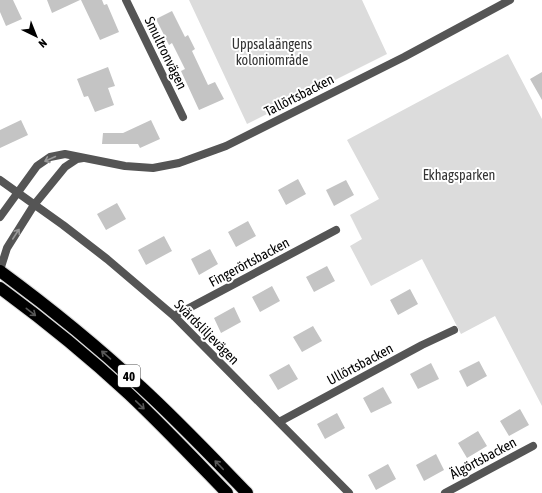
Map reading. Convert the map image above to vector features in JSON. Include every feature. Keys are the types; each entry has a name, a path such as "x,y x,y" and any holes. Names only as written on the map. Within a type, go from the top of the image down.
{"highway":[{"name":"40","path":"0,270 106,355 153,398 246,493"},
{"path":"0,288 69,341 98,367 156,421 227,493"}],"street":[{"name":"Smultronvägen","path":"126,0 182,117"},
{"name":"Tallörtsbacken","path":"0,217 37,166 50,157 65,154 126,166 153,168 179,163 202,156 226,146 404,57 510,0"},
{"name":"Tallörtsbacken","path":"0,270 7,248 34,205 65,167 77,159 88,158"},
{"name":"Svärdsliljevägen","path":"0,180 63,225 107,259 174,316 348,493"},
{"name":"Fingerörtsbacken","path":"174,316 336,230"},
{"name":"Ullörtsbacken","path":"279,422 422,345 454,330"},
{"name":"Älgörtsbacken","path":"445,493 533,446"}],"green space":[{"name":"Uppsalaängens koloniområde","path":"189,0 362,0 387,54 247,124"},
{"name":"Ekhagsparken","path":"508,54 542,119 542,406 495,316 461,334 422,259 371,286 350,246 362,239 350,215 379,199 347,140"}],"building":[{"path":"0,0 13,0 22,19 6,26 0,12"},
{"path":"47,0 80,0 52,13"},
{"path":"81,0 102,0 104,5 107,4 119,32 100,40"},
{"path":"172,11 185,37 188,35 195,49 192,51 208,85 215,82 224,99 199,110 181,71 185,69 172,43 169,45 156,19"},
{"path":"108,67 115,86 108,88 114,105 95,112 88,96 84,97 77,79"},
{"path":"542,72 542,100 530,79"},
{"path":"21,120 28,135 0,148 0,130"},
{"path":"151,120 160,139 140,148 138,144 102,144 103,133 123,133"},
{"path":"298,179 306,194 286,205 278,190"},
{"path":"346,180 354,195 334,206 326,190"},
{"path":"117,203 126,219 106,230 97,214"},
{"path":"248,221 256,236 236,247 228,232"},
{"path":"164,236 172,251 146,265 138,250"},
{"path":"210,249 218,264 199,275 191,259"},
{"path":"327,266 335,281 314,292 306,277"},
{"path":"272,286 280,301 260,312 252,297"},
{"path":"410,289 418,304 398,315 390,300"},
{"path":"234,307 241,322 221,333 214,318"},
{"path":"313,326 322,341 302,352 293,337"},
{"path":"479,361 487,376 467,387 459,371"},
{"path":"431,363 439,379 418,389 410,374"},
{"path":"289,364 298,379 278,390 269,375"},
{"path":"383,387 392,403 371,413 363,398"},
{"path":"520,409 529,425 509,436 500,421"},
{"path":"337,413 345,428 325,439 317,424"},
{"path":"478,431 487,446 467,458 458,443"},
{"path":"436,454 444,470 424,481 416,465"},
{"path":"388,464 396,479 376,490 368,475"}]}
